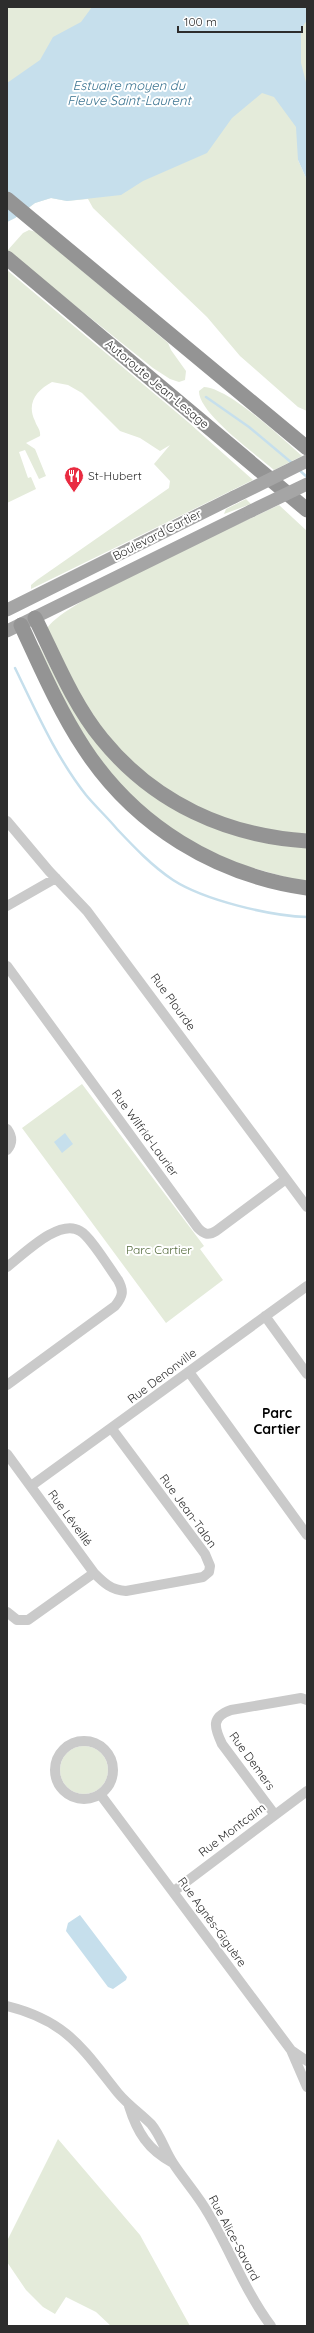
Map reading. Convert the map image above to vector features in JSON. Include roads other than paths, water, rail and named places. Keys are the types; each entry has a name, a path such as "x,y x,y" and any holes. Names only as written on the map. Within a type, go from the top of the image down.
{"highway":[{"path":"7,199 307,448"},
{"name":"Autoroute Jean-Lesage","path":"7,258 307,510"},
{"path":"226,381 307,440"},
{"path":"215,434 307,522"},
{"path":"34,618 90,722 102,740 146,783 187,810 228,827 277,839 307,841"},
{"path":"21,625 50,685 84,748 113,787 137,812 182,844 228,868 270,882 307,888"}],"main road":[{"name":"Boulevard Cartier","path":"10,609 307,461"},
{"name":"Boulevard Cartier","path":"7,631 307,484"},
{"path":"26,600 34,618"},
{"path":"10,609 21,625"}],"street":[{"name":"Rue Plourde","path":"7,821 92,917 307,1207"},
{"path":"7,906 56,878"},
{"name":"Rue Wilfrid-Laurier","path":"7,966 204,1234 210,1234 216,1231 286,1179"},
{"path":"7,1129 10,1134 11,1142 7,1150"},
{"path":"7,1267 54,1231 64,1227 72,1227 82,1231 118,1280 123,1288 123,1294 115,1306 7,1385"},
{"name":"Rue Denonville","path":"31,1486 112,1429 307,1286"},
{"path":"265,1316 307,1374"},
{"path":"189,1372 307,1535"},
{"name":"Rue Jean-Talon","path":"112,1429 205,1554 210,1566 209,1572 202,1576 126,1591 117,1591"},
{"name":"Rue Léveillé","path":"7,1454 94,1573 105,1585 117,1591"},
{"path":"7,1612 18,1620 28,1620 94,1573"},
{"name":"Rue Demers","path":"275,1815 222,1744 217,1733 217,1719 221,1714 231,1710 301,1698 307,1700"},
{"path":"77,1742 89,1742 99,1746 107,1753 112,1764 112,1775 108,1786 100,1794 90,1798 79,1799 68,1795 60,1787 56,1777 55,1765 59,1755 67,1746 77,1742"},
{"name":"Rue Montcalm","path":"174,1891 307,1791"},
{"name":"Rue Agnès-Giguère","path":"100,1794 174,1891 291,2050 307,2060"},
{"name":"Rue Alice-Savard","path":"7,2006 47,2020 68,2034 81,2046 129,2106 151,2124 159,2135 173,2163 208,2211 249,2294 271,2326"},
{"path":"291,2050 307,2087"},
{"name":"Rue Alice-Savard","path":"129,2106 136,2128 144,2140 154,2151 173,2163"}],"water":[{"name":"Estuaire moyen du Fleuve Saint-Laurent","path":"92,7 307,7 307,20 301,29 301,63 307,86 307,180 298,160 296,127 274,97 262,93 232,118 207,153 143,181 121,195 67,201 51,198 35,203 7,222 7,83 40,60 53,37 81,22"},
{"path":"65,1133 73,1144 62,1153 54,1142"},
{"path":"80,1915 127,1977 126,1980 113,1989 108,1987 66,1931 68,1923"}],"waterway":[{"path":"206,397 249,427 292,463"},
{"path":"298,469 307,477"},
{"path":"15,668 47,733 75,780 86,795 117,829 158,869 186,887 219,900 238,906 275,914 307,917"}],"place":[{"name":"St-Hubert","path":"74,493"}],"district":[{"name":"Parc Cartier","path":"277,1422"}]}
